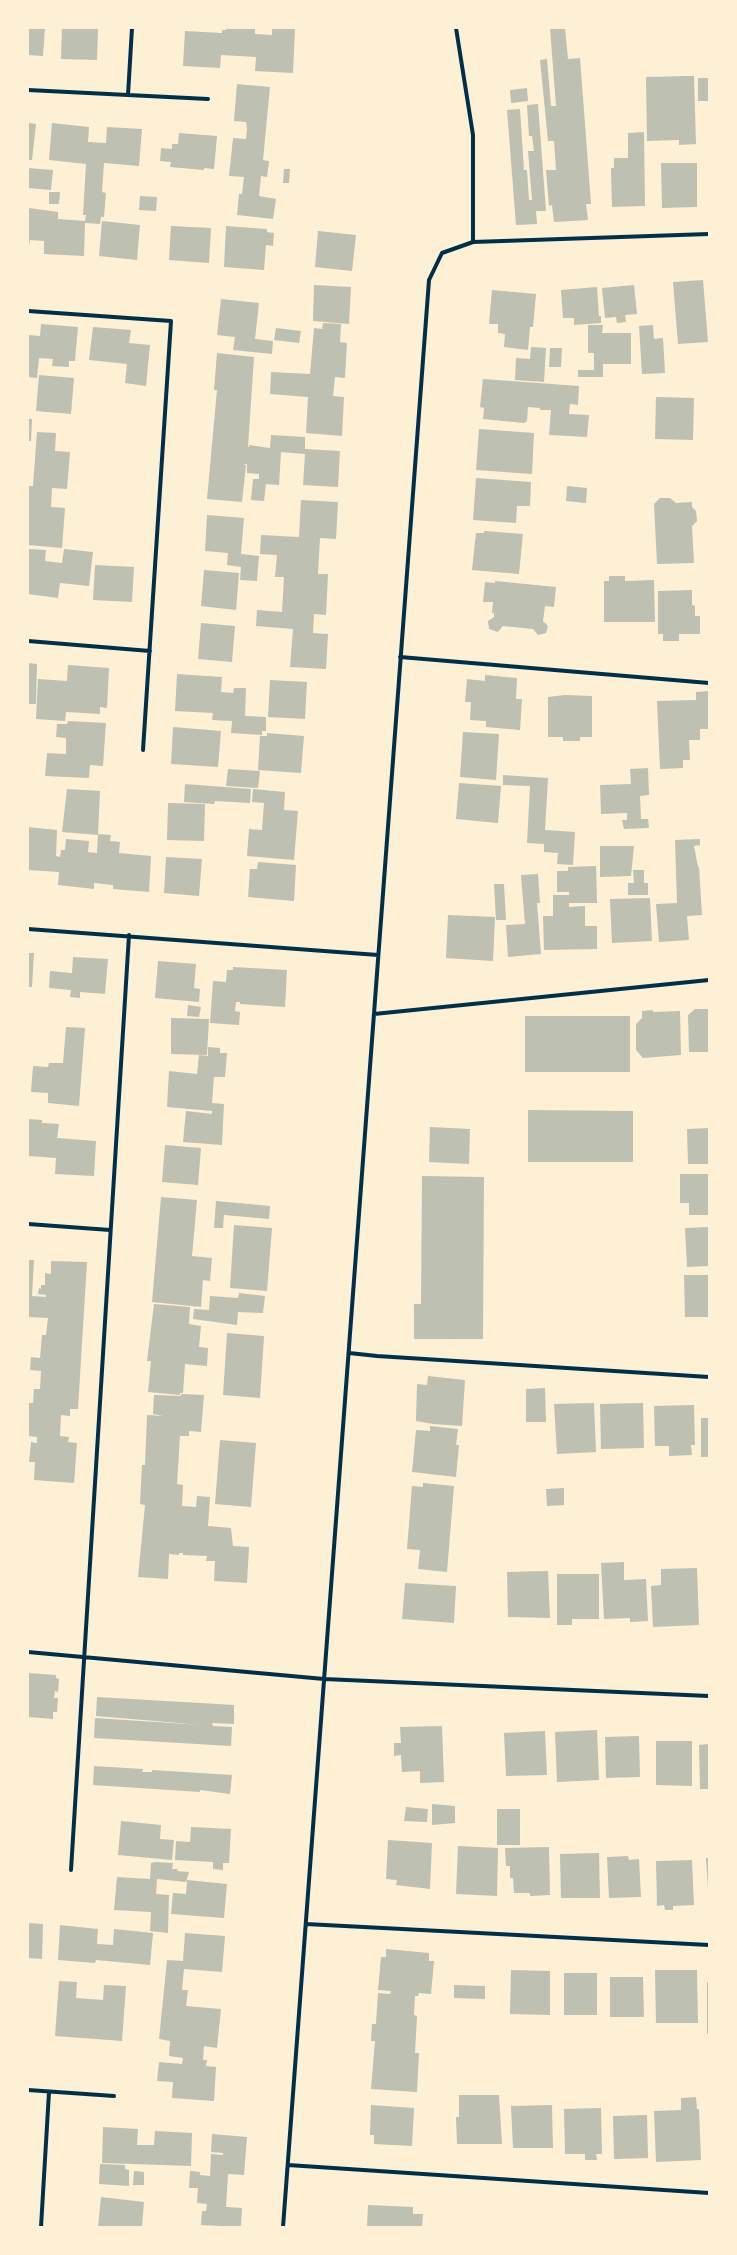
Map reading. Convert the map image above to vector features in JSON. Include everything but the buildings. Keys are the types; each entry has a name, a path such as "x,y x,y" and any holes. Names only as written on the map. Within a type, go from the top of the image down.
{"street":[{"path":"128,95 132,28"},
{"path":"456,28 473,135 473,242"},
{"path":"28,90 208,99"},
{"path":"283,2227 429,280 442,253 473,242 709,234"},
{"path":"28,312 171,321 143,750"},
{"path":"28,641 150,650"},
{"path":"400,657 709,683"},
{"path":"28,929 378,955"},
{"path":"71,1870 129,936"},
{"path":"374,1014 709,980"},
{"path":"28,1224 110,1230"},
{"path":"348,1353 709,1377"},
{"path":"28,1652 324,1679 709,1696"},
{"path":"306,1924 709,1945"},
{"path":"28,2090 114,2096"},
{"path":"41,2227 49,2092"},
{"path":"288,2165 709,2193"}]}
